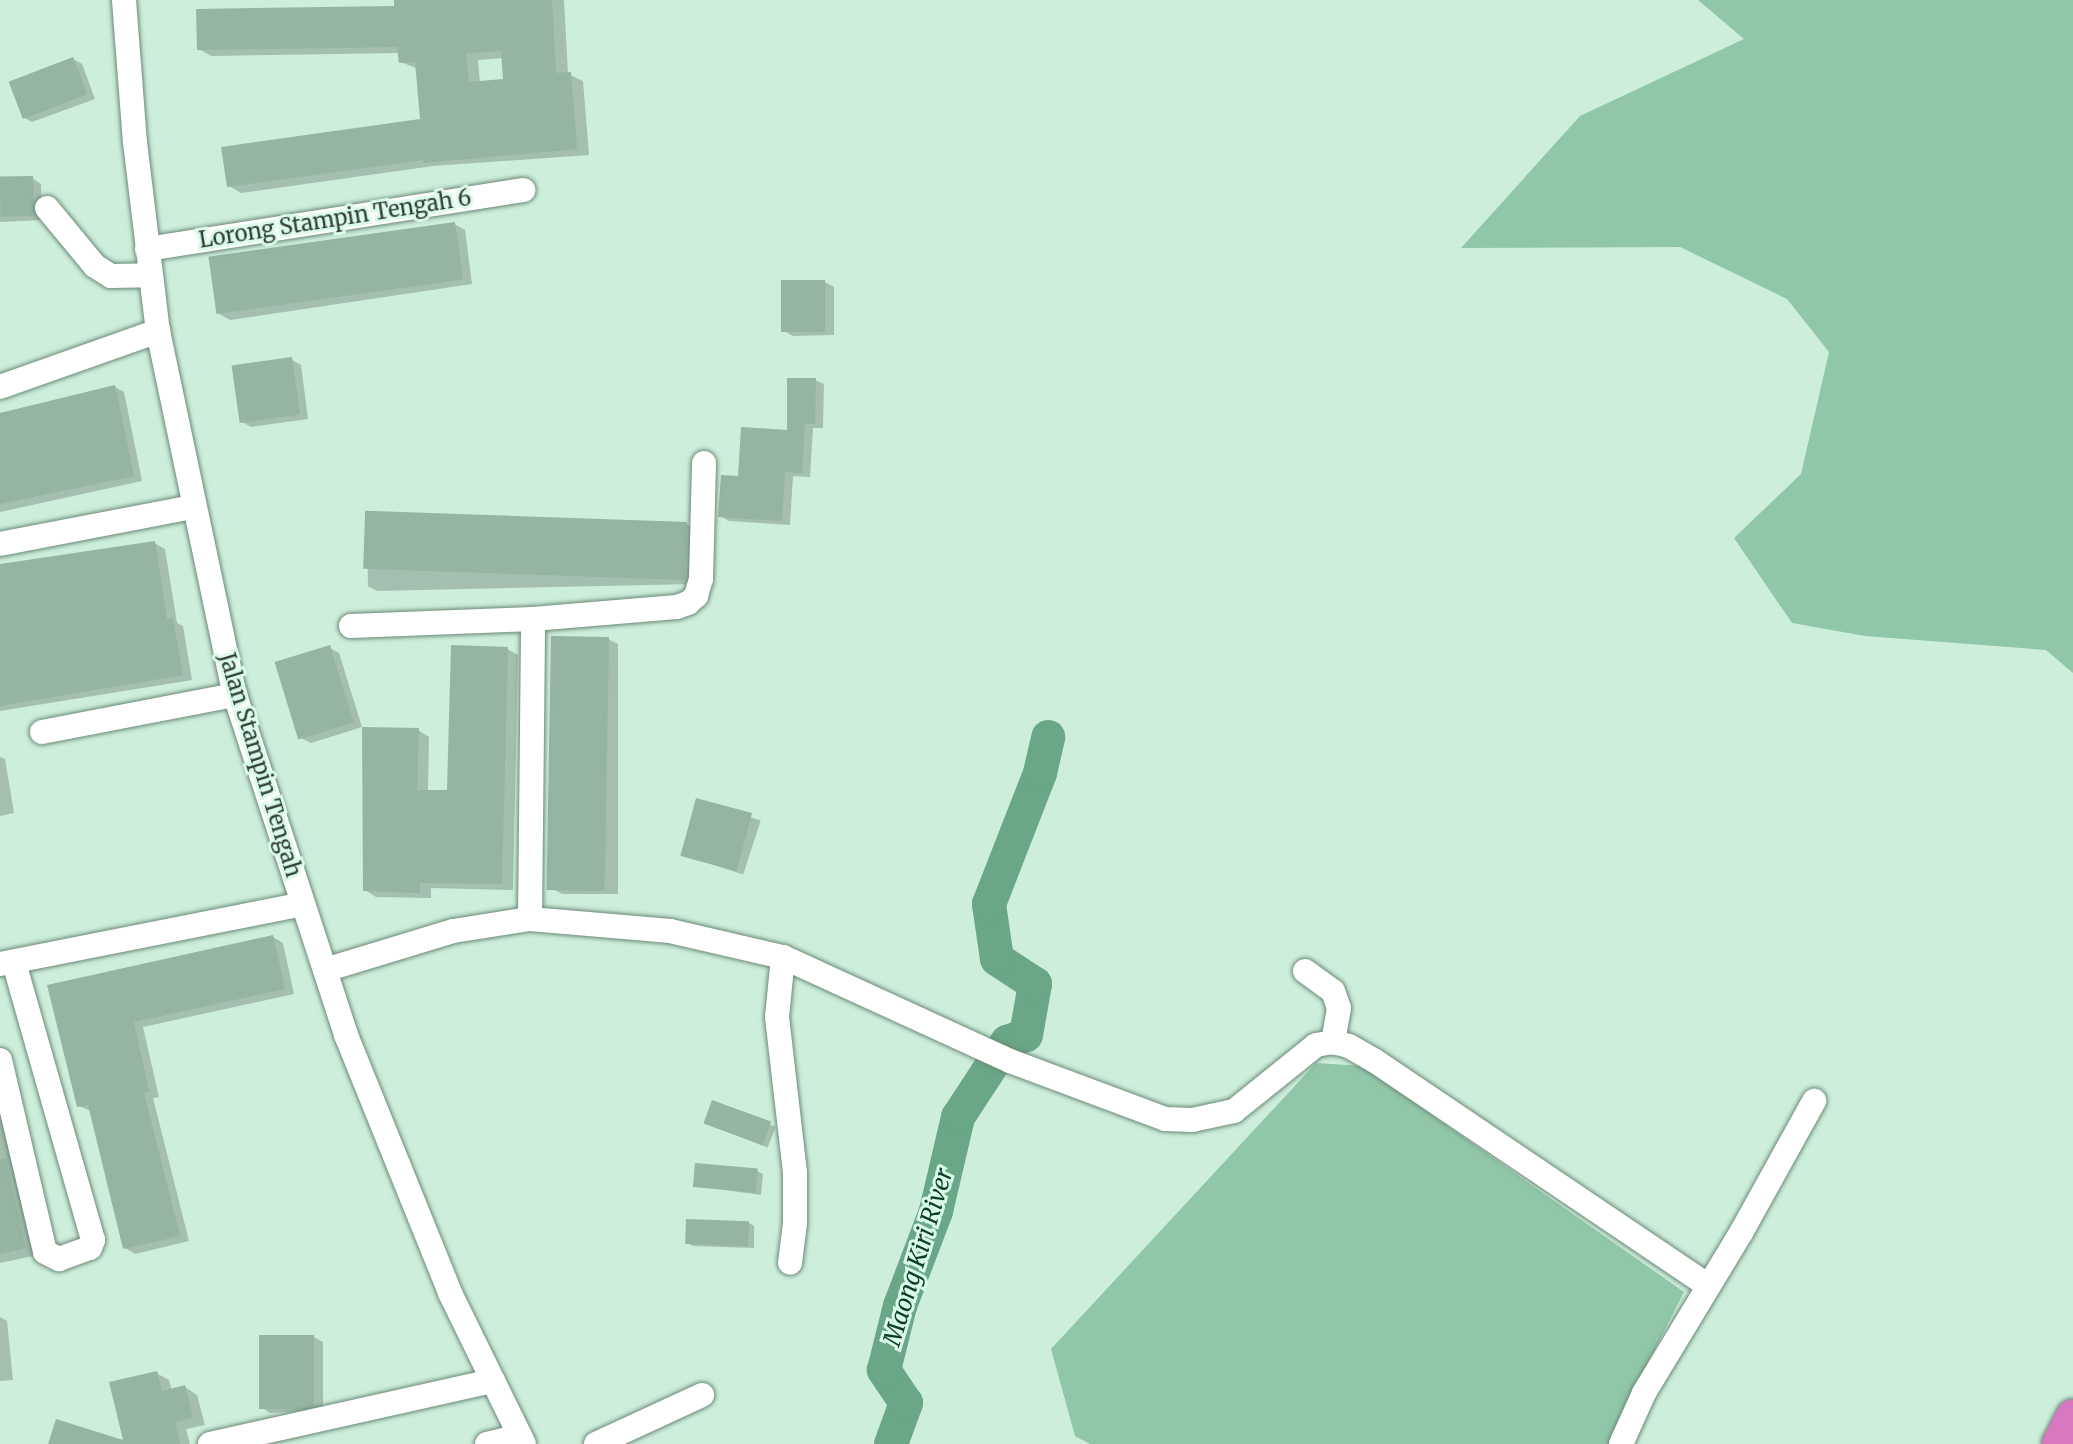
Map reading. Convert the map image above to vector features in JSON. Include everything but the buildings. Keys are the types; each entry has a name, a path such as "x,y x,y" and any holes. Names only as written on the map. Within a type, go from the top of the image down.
{"highway":[{"path":"2059,1444 2073,1417"},
{"path":"2066,1444 2073,1417"}],"street":[{"name":"Jalan Stampin Tengah","path":"124,0 147,249 158,331 235,695 346,1035 410,1198 522,1440"},
{"name":"Lorong Stampin Tengah 6","path":"147,249 523,190"},
{"path":"47,208 95,266 111,276 150,275"},
{"path":"0,387 158,331"},
{"path":"351,626 533,619 677,607 696,596 701,579 704,463"},
{"path":"0,544 193,507"},
{"path":"530,919 533,619"},
{"path":"42,732 235,695"},
{"path":"0,1060 45,1252 59,1259 90,1248 93,1240 7,963 302,904"},
{"path":"325,970 453,931 530,919 670,931 783,957 835,984 1010,1061 1165,1119 1192,1120 1234,1111 1316,1045 1333,1042 1349,1046 1375,1061 1708,1286"},
{"path":"783,957 777,1017 795,1173 795,1238 790,1263"},
{"path":"1305,971 1333,991 1339,1008 1333,1042"},
{"path":"1621,1444 1623,1433 1644,1393 1814,1101"},
{"path":"210,1444 493,1381"},
{"path":"596,1444 702,1395"},
{"path":"487,1444 522,1440"}],"green space":[{"path":"1698,0 2073,0 2073,673 2046,650 1865,636 1792,623 1734,538 1801,474 1829,352 1787,299 1680,247 1461,248 1580,116 1744,39"},
{"path":"1316,1063 1362,1066 1684,1292 1611,1435 1610,1444 1090,1444 1075,1436 1051,1349"}],"waterway":[{"name":"Maong Kiri River","path":"891,1444 906,1403 884,1370 900,1306 936,1211 958,1117 1007,1042 1026,1035 1035,984 997,959 989,904 1040,773 1048,737"}]}
